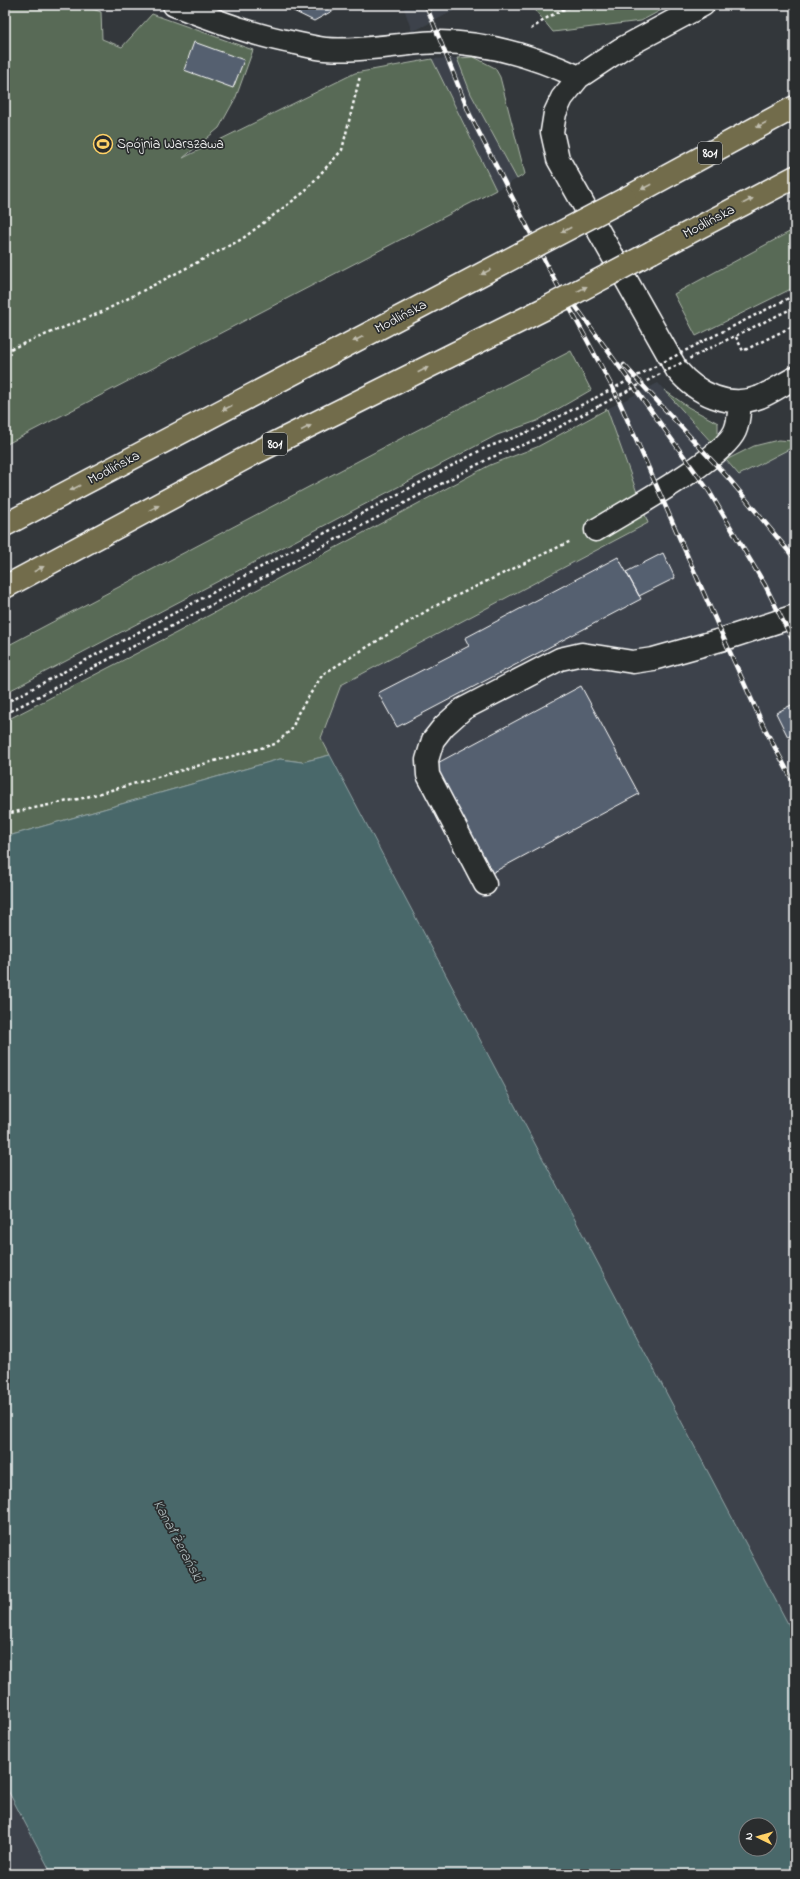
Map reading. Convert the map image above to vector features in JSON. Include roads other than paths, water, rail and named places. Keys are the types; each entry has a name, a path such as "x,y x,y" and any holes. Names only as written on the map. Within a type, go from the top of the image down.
{"main road":[{"name":"Modlińska","path":"5,525 625,199 795,107"},
{"name":"Modlińska","path":"5,588 253,454 548,307 795,177"}],"lane":[{"path":"174,5 245,32 323,49 365,50 440,42 501,49 541,60 579,77"},
{"path":"704,5 621,49 579,77 562,98 555,113 552,132 558,160 677,370 687,382 701,393 719,399 740,401 759,397 795,378"},
{"path":"596,530 688,473 709,458 730,439 735,431 739,418 740,401"},
{"path":"485,884 428,775 427,760 433,740 444,726 463,709 560,659 582,654 633,662 653,659 724,640 795,616"}],"water":[{"name":"Kanał Żerański","path":"330,755 795,1637 795,1874 52,1874 5,1785 5,837 280,759 302,762"}],"railway":[{"path":"426,5 470,115 551,273 616,394 764,727 795,785"},
{"path":"569,297 709,491 765,585 795,645"},
{"path":"624,365 730,480 795,559"}],"place":[{"name":"Spójnia Warszawa","path":"103,144"}]}
